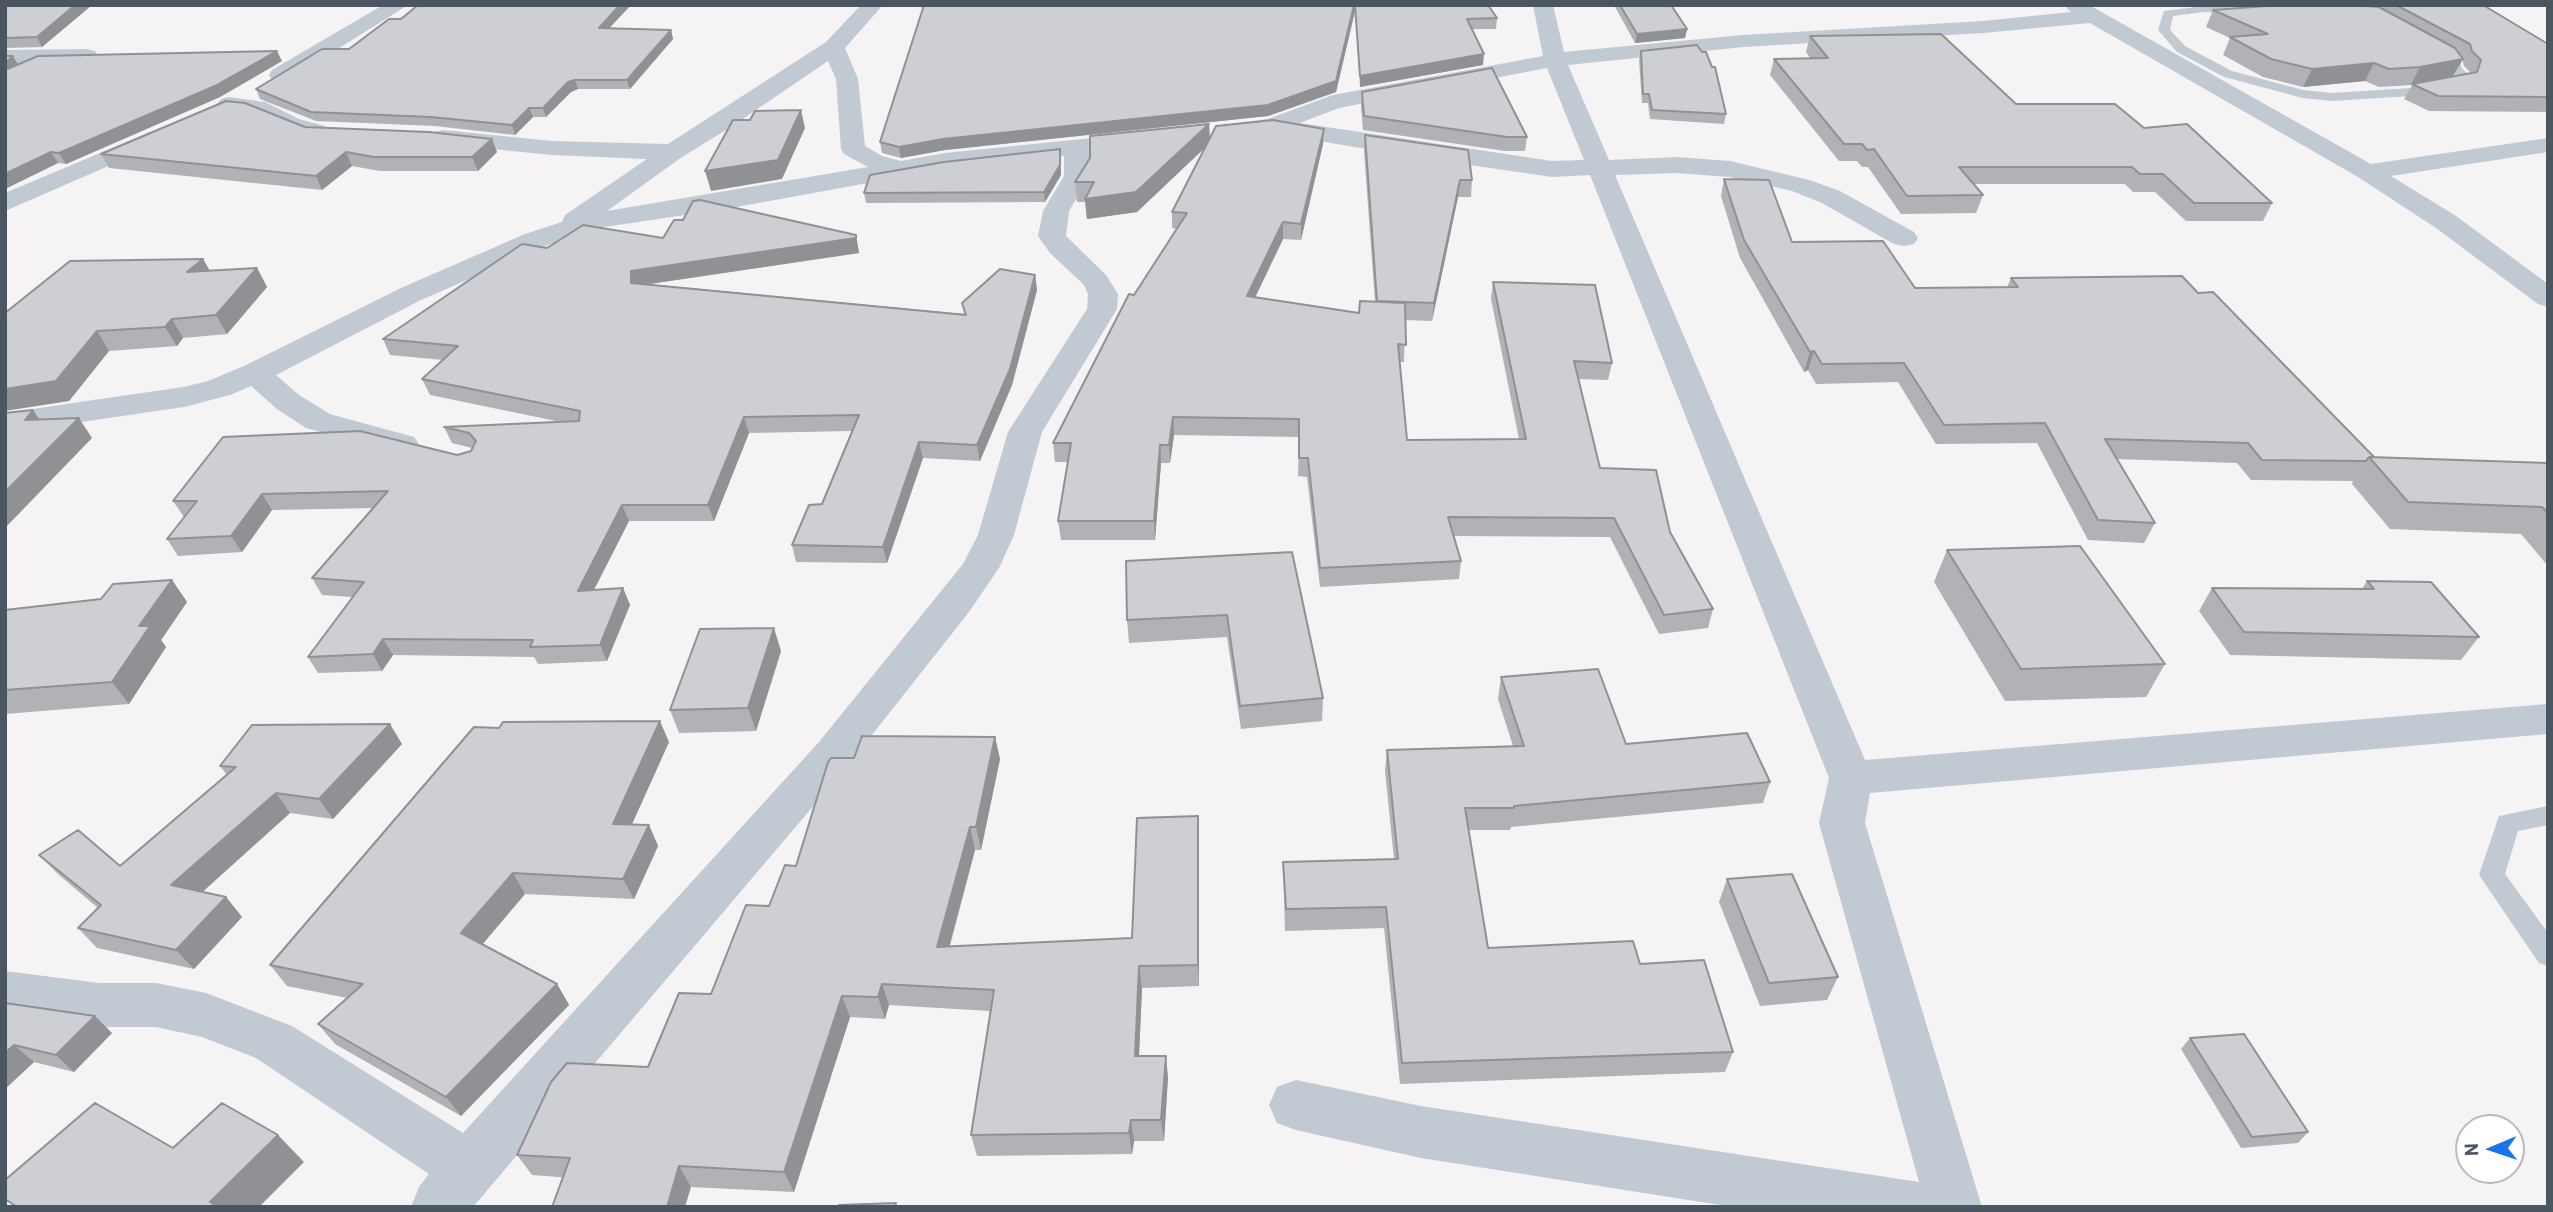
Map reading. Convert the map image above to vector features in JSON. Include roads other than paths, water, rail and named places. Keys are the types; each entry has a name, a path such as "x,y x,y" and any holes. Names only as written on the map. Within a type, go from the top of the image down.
{"street":[{"path":"205,114 229,104 398,5"},
{"path":"562,230 673,152 723,122 834,47 873,5"},
{"path":"1543,5 1555,60 1851,778 1842,823 1954,1207"},
{"path":"1204,134 1273,126 1333,102 1555,60 1730,42 1983,27 2083,11 2367,172 2446,222 2548,298"},
{"path":"834,47 847,79 853,149 873,161 900,169"},
{"path":"282,51 324,50"},
{"path":"5,57 115,55"},
{"path":"229,104 257,107 311,131 339,132"},
{"path":"1273,126 1552,169 1701,165 1776,179 1831,197 1904,238"},
{"path":"5,203 168,131"},
{"path":"421,136 552,148 673,152"},
{"path":"5,423 184,397 219,388 255,373 411,294 562,230 594,221 945,161 1162,138"},
{"path":"2367,172 2548,145"},
{"path":"5,993 99,1005 156,1005 206,1015 274,1042 454,1188 834,753 980,568 996,535 1025,432 1102,309 1103,294 1096,281 1052,236 1056,211 1077,176 1076,146"},
{"path":"255,373 288,402 318,421 426,449"},
{"path":"1851,778 2548,719"},
{"path":"1296,1105 1421,1132 1910,1207"}],"lane":[{"path":"2260,12 2204,9 2168,13 2164,30 2181,49 2228,74 2291,92 2332,97 2411,92 2464,81 2465,77 2454,67 2457,64 2425,46"},
{"path":"2548,815 2508,823 2492,875 2548,954"}]}
